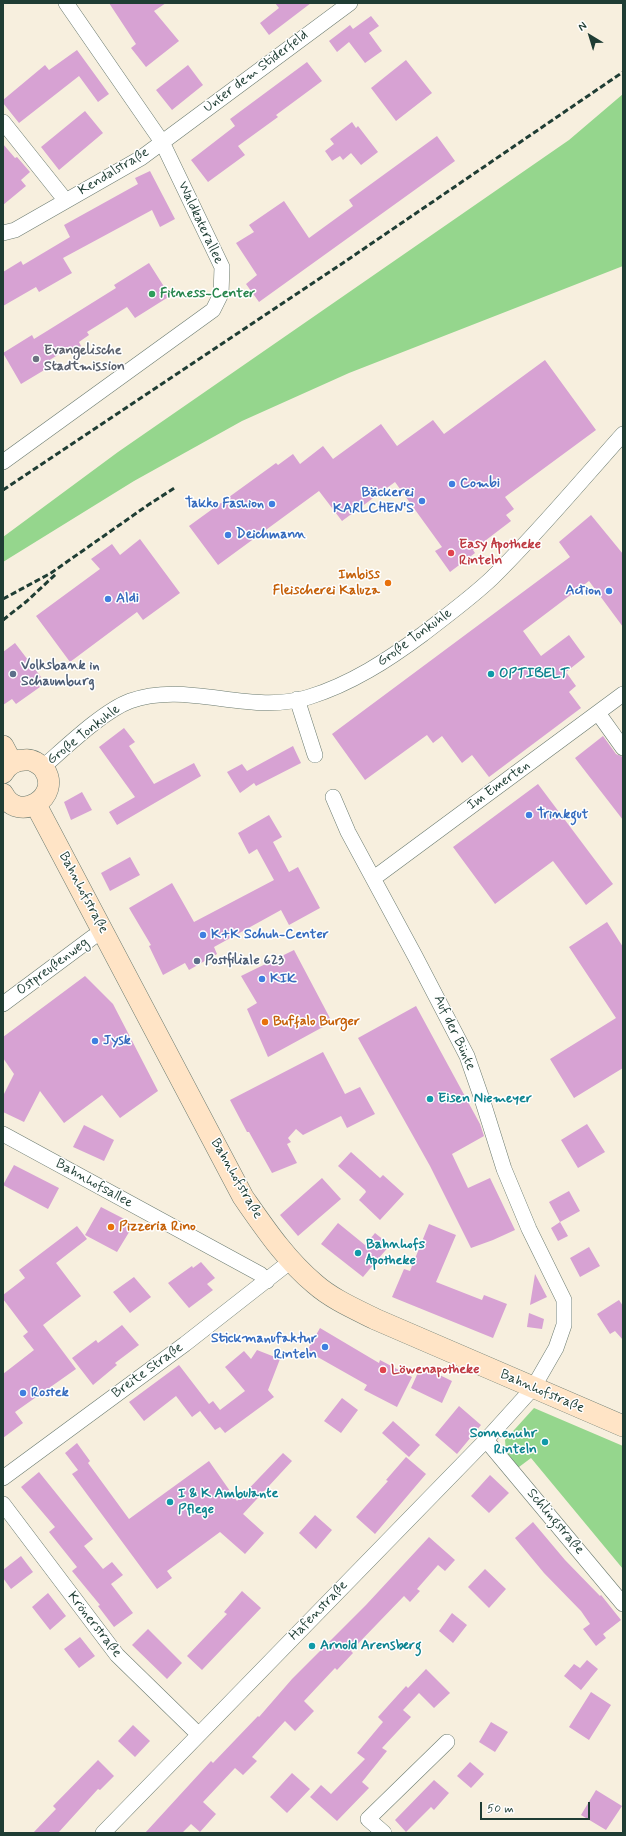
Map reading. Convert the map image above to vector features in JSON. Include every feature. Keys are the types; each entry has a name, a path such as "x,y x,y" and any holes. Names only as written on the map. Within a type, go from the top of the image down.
{"main road":[{"path":"3,794 10,803 16,806 30,807 36,804 46,794 48,788 46,774 43,767 36,762 28,760 6,760"},
{"name":"Bahnhofstraße","path":"36,804 243,1197 291,1261 315,1284 341,1302 375,1319 623,1426"}],"street":[{"name":"Waldkaterallee","path":"3,462 214,310 221,294 222,267 162,142 66,3"},
{"name":"Unter dem Stiderfeld","path":"162,142 345,4"},
{"name":"Kendalstraße","path":"3,122 66,201"},
{"name":"Kendalstraße","path":"3,233 16,230 141,158 162,142"},
{"name":"Große Tonkuhle","path":"43,767 110,712 129,702 154,695 181,694 260,703 297,699 308,697 348,682 392,657 438,623 491,579 536,532 623,434"},
{"name":"Im Emerten","path":"374,878 623,694"},
{"path":"297,699 315,755"},
{"path":"598,713 623,748"},
{"name":"Auf der Bünte","path":"333,797 348,832 374,878 467,1056 504,1169 530,1229 564,1300 564,1325 556,1348 533,1388"},
{"name":"Ostpreußenweg","path":"3,1004 93,937 104,931"},
{"name":"Bahnhofsallee","path":"3,1134 162,1222 260,1274 267,1281"},
{"name":"Breite Straße","path":"3,1478 185,1344 291,1261"},
{"name":"Hafenstraße","path":"103,1833 486,1440 533,1388"},
{"name":"Schlingstraße","path":"486,1440 623,1604"},
{"name":"Krönerstraße","path":"3,1504 116,1655 198,1734"},
{"path":"384,1833 368,1819 447,1742"}],"green space":[{"path":"623,94 623,266 349,373 242,421 134,481 3,562 3,537 118,452 569,140"},
{"path":"534,1408 623,1446 623,1569 531,1458 515,1470 506,1451 505,1440"}],"building":[{"path":"109,3 166,3 154,11 179,41 146,67 131,48 136,44"},
{"path":"275,3 311,3 269,35 260,23 279,8"},
{"path":"371,16 379,26 369,33 382,51 365,63 349,42 337,52 329,41 350,25 353,29"},
{"path":"77,50 109,94 98,102 79,76 19,123 3,103 3,100 45,65 49,70"},
{"path":"406,60 432,93 396,121 371,88"},
{"path":"307,62 322,81 276,115 278,117 238,146 245,155 208,182 191,160 235,126 230,119"},
{"path":"188,65 203,85 172,110 156,90"},
{"path":"85,111 103,133 59,170 41,147"},
{"path":"352,122 356,128 358,126 378,152 361,165 351,153 343,160 340,156 332,161 325,151 334,144 330,139"},
{"path":"437,136 455,161 259,302 246,284 257,275 236,243 254,232 249,225 284,201 309,238 353,206 349,200"},
{"path":"3,144 30,172 21,180 26,186 3,205"},
{"path":"150,171 175,219 160,227 152,210 63,258 72,273 39,292 36,287 3,306 3,272 21,261 23,265 70,237 64,225 138,184 135,178"},
{"path":"149,263 170,296 135,318 127,307 87,332 89,335 79,342 81,346 72,352 69,348 48,361 51,366 21,384 3,353 32,335 34,339 47,331 116,288 114,285"},
{"path":"545,360 596,430 505,497 514,509 506,515 511,521 473,550 475,553 450,572 435,551 442,547 395,482 342,521 319,491 218,565 189,526 276,463 278,465 293,454 300,464 323,446 333,459 381,424 397,446 433,420 444,434"},
{"name":"OPTIBELT","path":"591,515 623,554 623,627 589,581 523,631 541,656 569,635 585,657 566,672 576,686 569,692 581,708 489,777 472,755 462,763 442,736 433,743 427,735 365,780 332,734 570,557 559,542"},
{"path":"140,539 180,593 143,620 137,612 70,662 36,616 100,569 91,559 112,544 120,555"},
{"path":"15,643 41,677 36,681 40,687 16,704 12,699 3,705 3,652"},
{"path":"124,728 135,742 129,746 154,784 194,763 201,776 117,825 109,812 135,797 99,747"},
{"path":"603,736 616,754 623,757 623,820 575,758"},
{"path":"293,746 301,763 256,786 254,783 240,793 227,772 242,764 247,771"},
{"name":"Trinkgut","path":"538,784 613,884 586,905 553,861 495,904 453,847"},
{"path":"82,792 92,810 71,820 64,802"},
{"path":"269,815 282,837 273,842 289,872 298,867 320,908 289,925 281,910 214,947 217,954 189,970 185,963 163,975 149,946 151,945 129,908 172,883 194,922 274,880 257,849 249,854 238,833"},
{"path":"130,857 140,875 110,891 101,873"},
{"path":"607,922 623,947 623,1068 574,1098 550,1059 616,1018 569,947"},
{"path":"294,950 332,1022 268,1057 247,1009 257,1003 241,976"},
{"path":"85,976 113,1004 158,1091 120,1118 102,1095 64,1123 40,1091 24,1122 3,1112 3,1096 14,1074 3,1058 3,1037"},
{"name":"Eisen Niemeyer","path":"416,1006 480,1124 484,1136 452,1154 468,1188 490,1178 515,1230 471,1248 430,1166 358,1038"},
{"path":"323,1052 345,1094 360,1087 375,1114 347,1128 341,1116 303,1135 296,1129 288,1138 291,1142 287,1144 297,1163 272,1173 249,1132 247,1132 230,1100"},
{"path":"587,1124 605,1152 578,1168 561,1140"},
{"path":"84,1125 114,1140 104,1161 73,1147"},
{"path":"351,1152 380,1178 383,1175 404,1194 380,1220 359,1200 366,1192 365,1190 338,1166"},
{"path":"14,1165 59,1188 48,1209 3,1185"},
{"path":"322,1178 341,1199 298,1236 280,1215"},
{"path":"569,1191 580,1211 560,1222 549,1202"},
{"path":"101,1207 134,1224 117,1252 85,1235"},
{"path":"560,1222 568,1236 558,1241 551,1228"},
{"name":"Bahnhofs Apotheke","path":"338,1223 365,1245 375,1233 390,1245 363,1277 321,1244"},
{"path":"429,1224 456,1235 436,1282 482,1300 484,1295 507,1304 493,1338 392,1297 404,1269 410,1271"},
{"path":"77,1226 87,1239 56,1263 81,1296 43,1325 76,1369 15,1412 23,1423 3,1438 3,1374 34,1350 23,1336 28,1332 3,1299 3,1295 25,1278 19,1270"},
{"path":"589,1247 600,1266 580,1277 570,1258"},
{"path":"201,1262 215,1278 207,1284 213,1290 189,1308 168,1283 192,1266 193,1268"},
{"path":"535,1274 547,1297 530,1305"},
{"path":"134,1277 151,1297 130,1313 113,1292"},
{"path":"619,1300 623,1306 623,1340 615,1331 610,1334 597,1314"},
{"path":"529,1313 544,1319 542,1329 527,1327"},
{"path":"122,1325 139,1345 115,1363 117,1365 93,1385 72,1358 96,1340 98,1343"},
{"path":"320,1328 379,1363 380,1360 412,1377 397,1407 364,1390 367,1385 307,1351"},
{"path":"257,1350 280,1359 268,1390 274,1397 225,1433 220,1427 215,1430 200,1411 192,1417 176,1396 144,1421 129,1402 179,1365 209,1404 213,1401 220,1410 245,1391 225,1367 244,1351 251,1359"},
{"path":"421,1366 452,1381 442,1403 411,1388"},
{"path":"342,1398 358,1410 341,1433 324,1421"},
{"path":"459,1406 481,1425 457,1454 435,1435"},
{"path":"393,1421 420,1445 409,1457 382,1433"},
{"name":"I & K Ambulante Pflege","path":"77,1443 90,1461 88,1463 129,1519 209,1461 237,1501 283,1453 292,1461 243,1514 264,1533 245,1554 220,1532 167,1571 172,1578 157,1589 72,1474 78,1470 65,1453"},
{"path":"406,1457 426,1474 375,1534 356,1517 388,1481 386,1480"},
{"path":"39,1472 93,1539 84,1546 103,1569 112,1562 123,1575 111,1584 133,1613 114,1627 98,1606 100,1605 72,1571 77,1567 49,1532 55,1527 21,1487"},
{"path":"490,1475 509,1493 489,1513 471,1496"},
{"path":"315,1515 332,1530 316,1549 299,1533"},
{"path":"533,1522 565,1560 600,1596 601,1595 621,1620 603,1634 606,1638 596,1646 583,1629 590,1624 581,1611 544,1573 515,1538"},
{"path":"429,1537 455,1560 445,1571 438,1565 417,1589 420,1591 410,1602 404,1596 351,1651 353,1653 337,1670 335,1668 304,1701 314,1711 295,1731 285,1721 252,1757 257,1761 243,1775 235,1768 203,1802 216,1814 200,1832 191,1824 182,1833 145,1833 211,1761 213,1763 258,1716 259,1717 292,1679 366,1605"},
{"path":"21,1556 33,1572 11,1589 3,1578 3,1570"},
{"path":"485,1569 506,1589 489,1608 468,1587"},
{"path":"242,1591 261,1608 202,1670 187,1656 227,1614 224,1612"},
{"path":"48,1593 66,1616 50,1630 32,1607"},
{"path":"452,1613 467,1625 453,1643 439,1631"},
{"path":"148,1629 182,1663 167,1679 132,1645"},
{"path":"80,1637 95,1656 79,1668 64,1649"},
{"path":"587,1660 598,1669 581,1690 564,1676 574,1664 580,1668"},
{"path":"426,1669 450,1693 434,1708 419,1693 403,1710 411,1717 382,1748 387,1751 362,1782 369,1788 337,1821 310,1797 321,1785 331,1794 365,1759 357,1753 383,1722 378,1717 406,1686 408,1688"},
{"path":"591,1692 611,1705 589,1740 569,1727"},
{"path":"491,1722 508,1732 495,1752 479,1742"},
{"path":"133,1725 150,1741 135,1757 118,1741"},
{"path":"98,1760 114,1776 100,1790 98,1789 58,1833 33,1833 56,1809 53,1806"},
{"path":"470,1762 484,1774 471,1788 457,1776"},
{"path":"292,1773 310,1789 287,1813 270,1797"},
{"path":"434,1780 449,1793 434,1810 431,1807 406,1832 395,1820"},
{"path":"596,1790 622,1806 606,1830 581,1815"}],"railway":[{"path":"3,490 340,265 623,72"},
{"path":"3,599 51,573 176,487"},
{"path":"3,620 27,601 57,573"}],"place":[{"name":"Fitness-Center","path":"152,294"},
{"name":"Evangelische Stadtmission","path":"36,359"},
{"name":"Combi","path":"452,484"},
{"name":"Bäckerei KARLCHEN'S","path":"422,501"},
{"name":"Takko Fashion","path":"272,504"},
{"name":"Deichmann","path":"228,535"},
{"name":"Easy Apotheke Rinteln","path":"451,553"},
{"name":"Imbiss Fleischerei Kaluza","path":"388,583"},
{"name":"Action","path":"609,591"},
{"name":"Aldi","path":"108,599"},
{"name":"Volksbank in Schaumburg","path":"13,674"},
{"name":"OPTIBELT","path":"491,674"},
{"name":"Trinkgut","path":"529,815"},
{"name":"K+K Schuh-Center","path":"203,935"},
{"name":"Postfiliale 623","path":"197,961"},
{"name":"KIK","path":"262,979"},
{"name":"Buffalo Burger","path":"265,1022"},
{"name":"Jysk","path":"95,1041"},
{"name":"Eisen Niemeyer","path":"430,1099"},
{"name":"Pizzeria Rino","path":"111,1227"},
{"name":"Bahnhofs Apotheke","path":"358,1253"},
{"name":"Stickmanufaktur Rinteln","path":"325,1347"},
{"name":"Löwenapotheke","path":"383,1370"},
{"name":"Rostek","path":"23,1393"},
{"name":"Sonnenuhr Rinteln","path":"545,1442"},
{"name":"I & K Ambulante Pflege","path":"170,1502"},
{"name":"Arnold Arensberg","path":"312,1646"}]}
